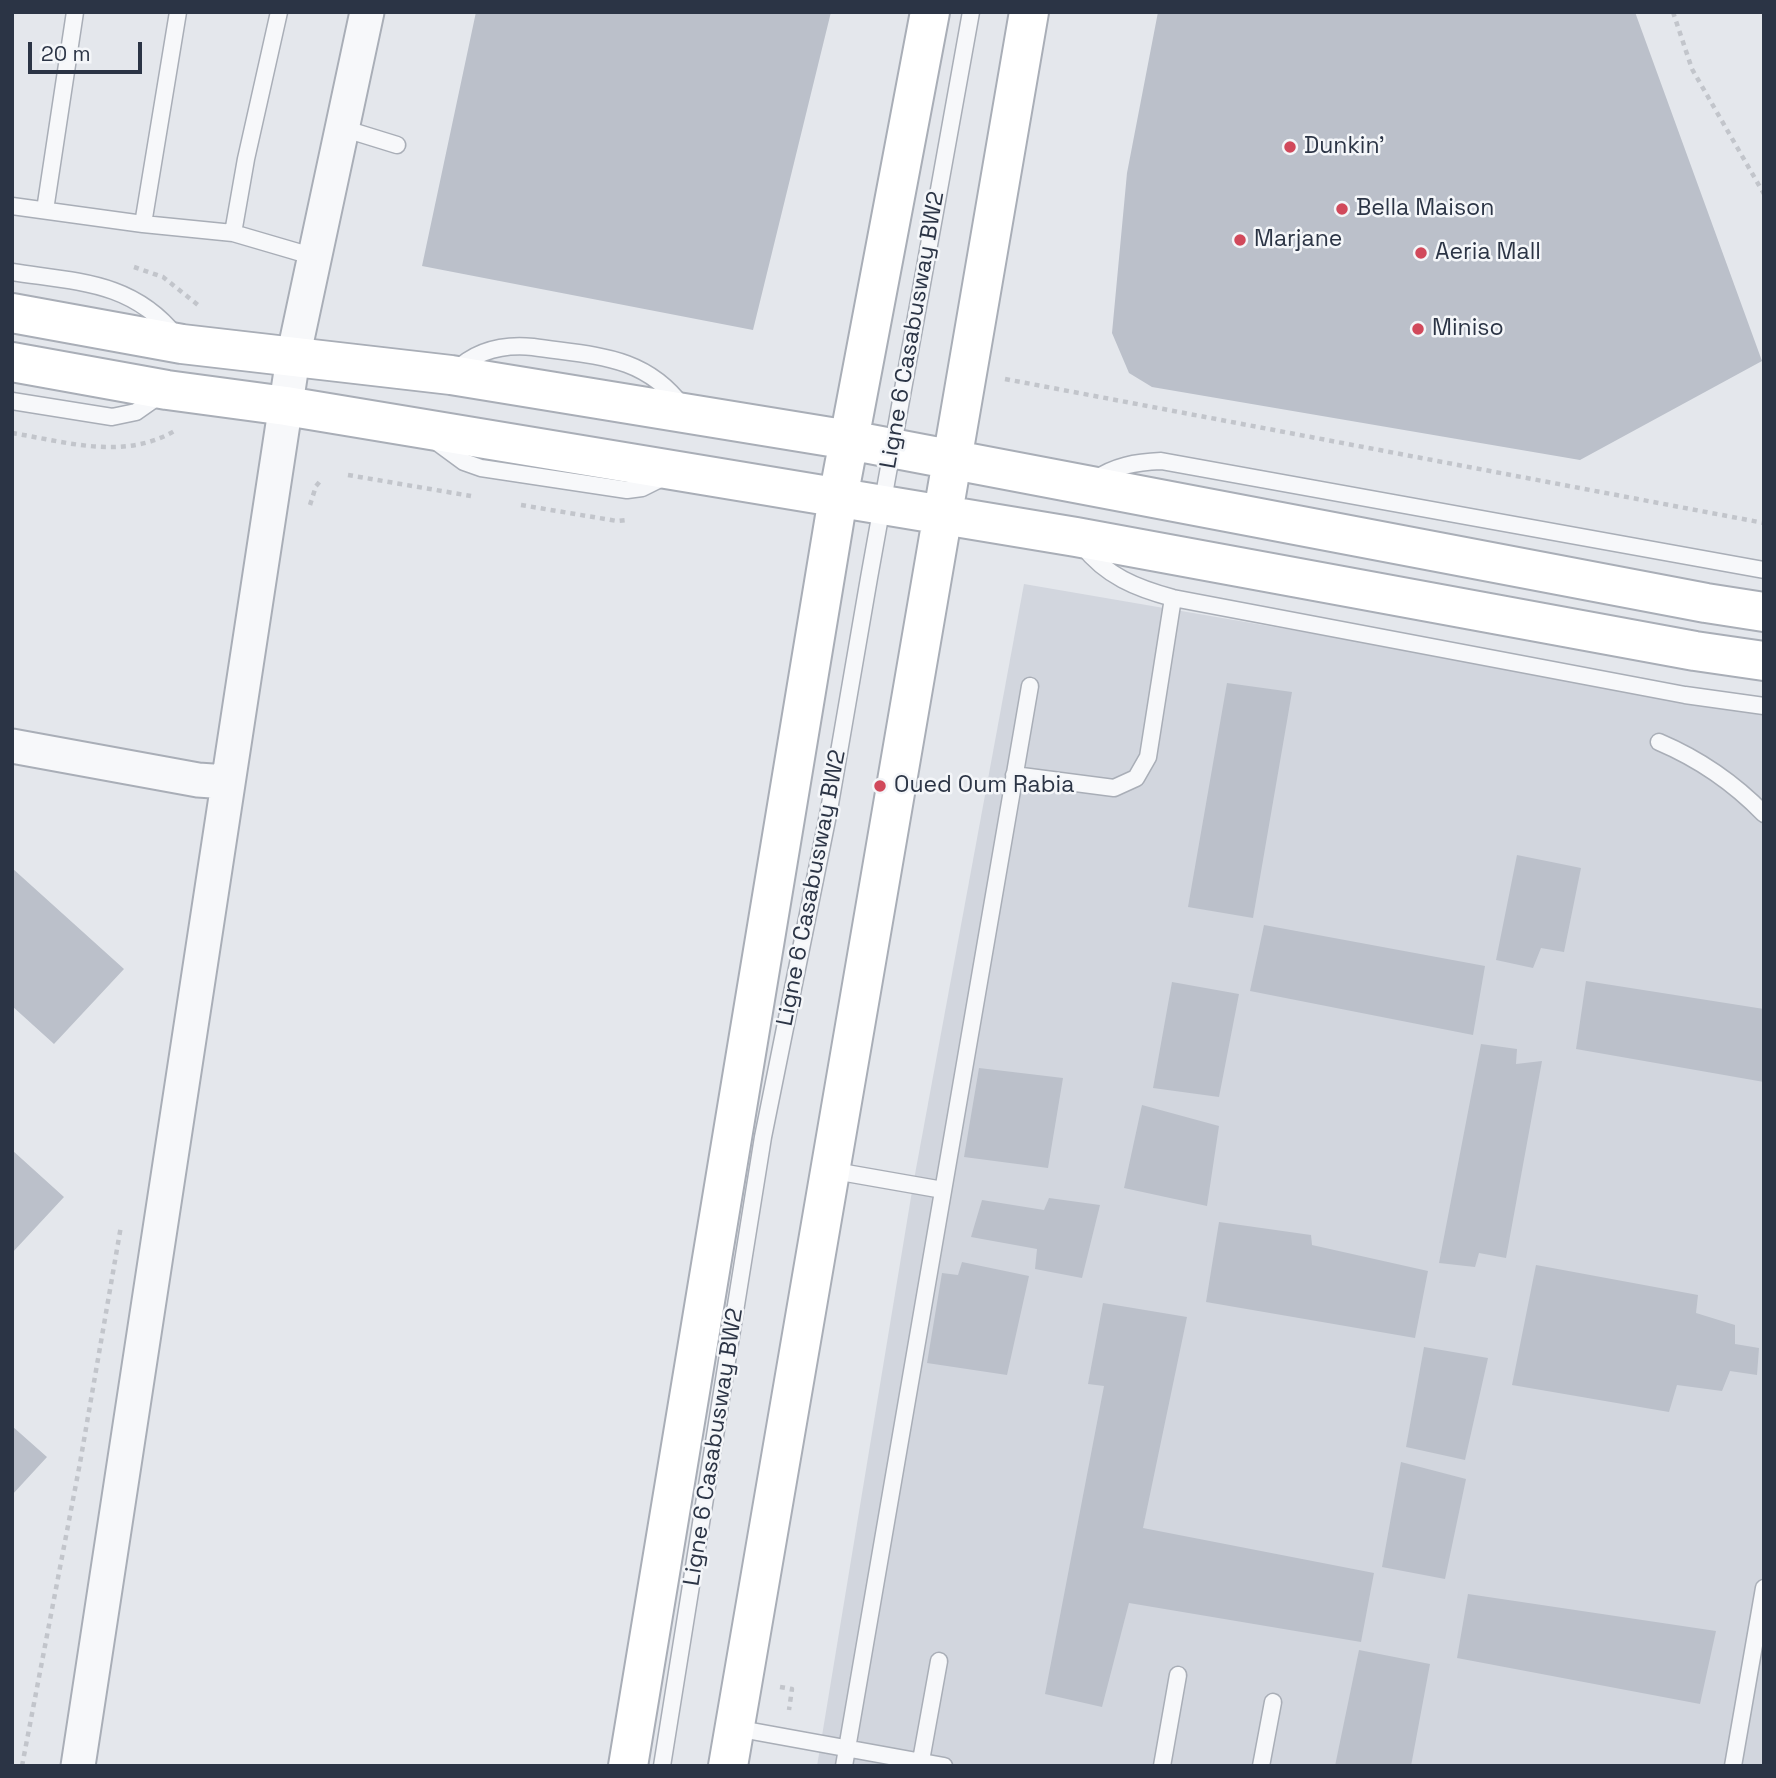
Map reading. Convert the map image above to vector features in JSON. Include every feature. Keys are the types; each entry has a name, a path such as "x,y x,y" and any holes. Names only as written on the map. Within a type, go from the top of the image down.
{"main road":[{"path":"628,1766 838,498 930,12"},
{"path":"728,1766 1029,12"},
{"path":"12,313 182,344 451,375 849,440 1706,604 1764,612"},
{"path":"12,362 167,390 286,406 1076,537 1764,661"}],"street":[{"path":"78,1766 293,358 367,12"},
{"path":"12,746 198,780 228,782"}],"lane":[{"path":"45,210 75,12"},
{"path":"143,224 178,12"},
{"path":"233,233 246,159 279,12"},
{"name":"Ligne 6 Casabusway BW2","path":"662,1766 763,1137 829,810 971,12"},
{"path":"342,128 397,145"},
{"path":"12,206 233,233 315,257"},
{"path":"12,272 105,287 124,293 159,316 182,344"},
{"path":"12,401 112,417 135,412 167,390"},
{"path":"1086,485 1121,466 1141,461 1161,461 1764,570"},
{"path":"1076,537 1090,556 1107,572 1127,584 1173,598 1672,693 1764,706"},
{"path":"1014,775 1114,788 1136,778 1148,757 1173,598"},
{"path":"844,1766 1030,686"},
{"path":"1659,742 1712,770 1744,794 1764,814"},
{"path":"829,1170 943,1190"},
{"path":"1733,1766 1764,1588"},
{"path":"921,1763 940,1661"},
{"path":"1162,1766 1178,1675"},
{"path":"1261,1766 1273,1702"},
{"path":"735,1728 944,1766"}],"path":[{"path":"1673,12 1692,69 1764,194"},
{"path":"1000,378 1764,523"}],"shaded area":[{"path":"1024,584 1764,711 1764,1766 817,1766 913,1185"}],"building":[{"path":"476,12 831,12 753,330 422,266"},
{"name":"Aeria Mall","path":"1158,12 1635,12 1762,361 1580,460 1152,387 1129,373 1112,333 1127,173"},
{"path":"1227,683 1292,692 1253,918 1188,907"},
{"path":"1517,855 1581,868 1564,952 1541,948 1533,968 1496,960"},
{"path":"12,868 124,969 54,1044 12,1006"},
{"path":"1264,925 1485,966 1473,1035 1250,991"},
{"path":"1586,981 1764,1009 1764,1082 1576,1049"},
{"path":"1172,982 1239,994 1219,1097 1153,1088"},
{"path":"1481,1044 1517,1049 1516,1064 1542,1061 1506,1258 1479,1253 1475,1267 1439,1263"},
{"path":"979,1068 1063,1078 1048,1168 964,1157"},
{"path":"1142,1105 1219,1126 1207,1206 1124,1188"},
{"path":"12,1150 64,1197 12,1253"},
{"path":"1049,1198 1100,1205 1082,1278 1035,1269 1037,1249 971,1237 982,1200 1044,1210"},
{"path":"1219,1222 1311,1235 1312,1245 1428,1271 1415,1338 1206,1302"},
{"path":"962,1262 1029,1276 1007,1375 927,1363 942,1273 958,1275"},
{"path":"1536,1265 1698,1295 1696,1313 1735,1325 1735,1344 1759,1348 1757,1375 1730,1371 1722,1391 1677,1385 1669,1412 1512,1385"},
{"path":"1103,1303 1187,1317 1143,1528 1374,1573 1361,1642 1129,1603 1102,1707 1045,1694 1104,1386 1088,1384"},
{"path":"1424,1347 1488,1358 1465,1460 1406,1447"},
{"path":"12,1426 47,1457 12,1495"},
{"path":"1401,1462 1466,1479 1445,1579 1382,1567"},
{"path":"1468,1594 1716,1631 1700,1704 1457,1658"},
{"path":"1359,1650 1430,1664 1411,1766 1335,1766"}],"place":[{"name":"Dunkin'","path":"1290,147"},
{"name":"Bella Maison","path":"1342,209"},
{"name":"Marjane","path":"1240,240"},
{"name":"Aeria Mall","path":"1421,253"},
{"name":"Miniso","path":"1418,329"},
{"name":"Oued Oum Rabia","path":"880,786"}]}
